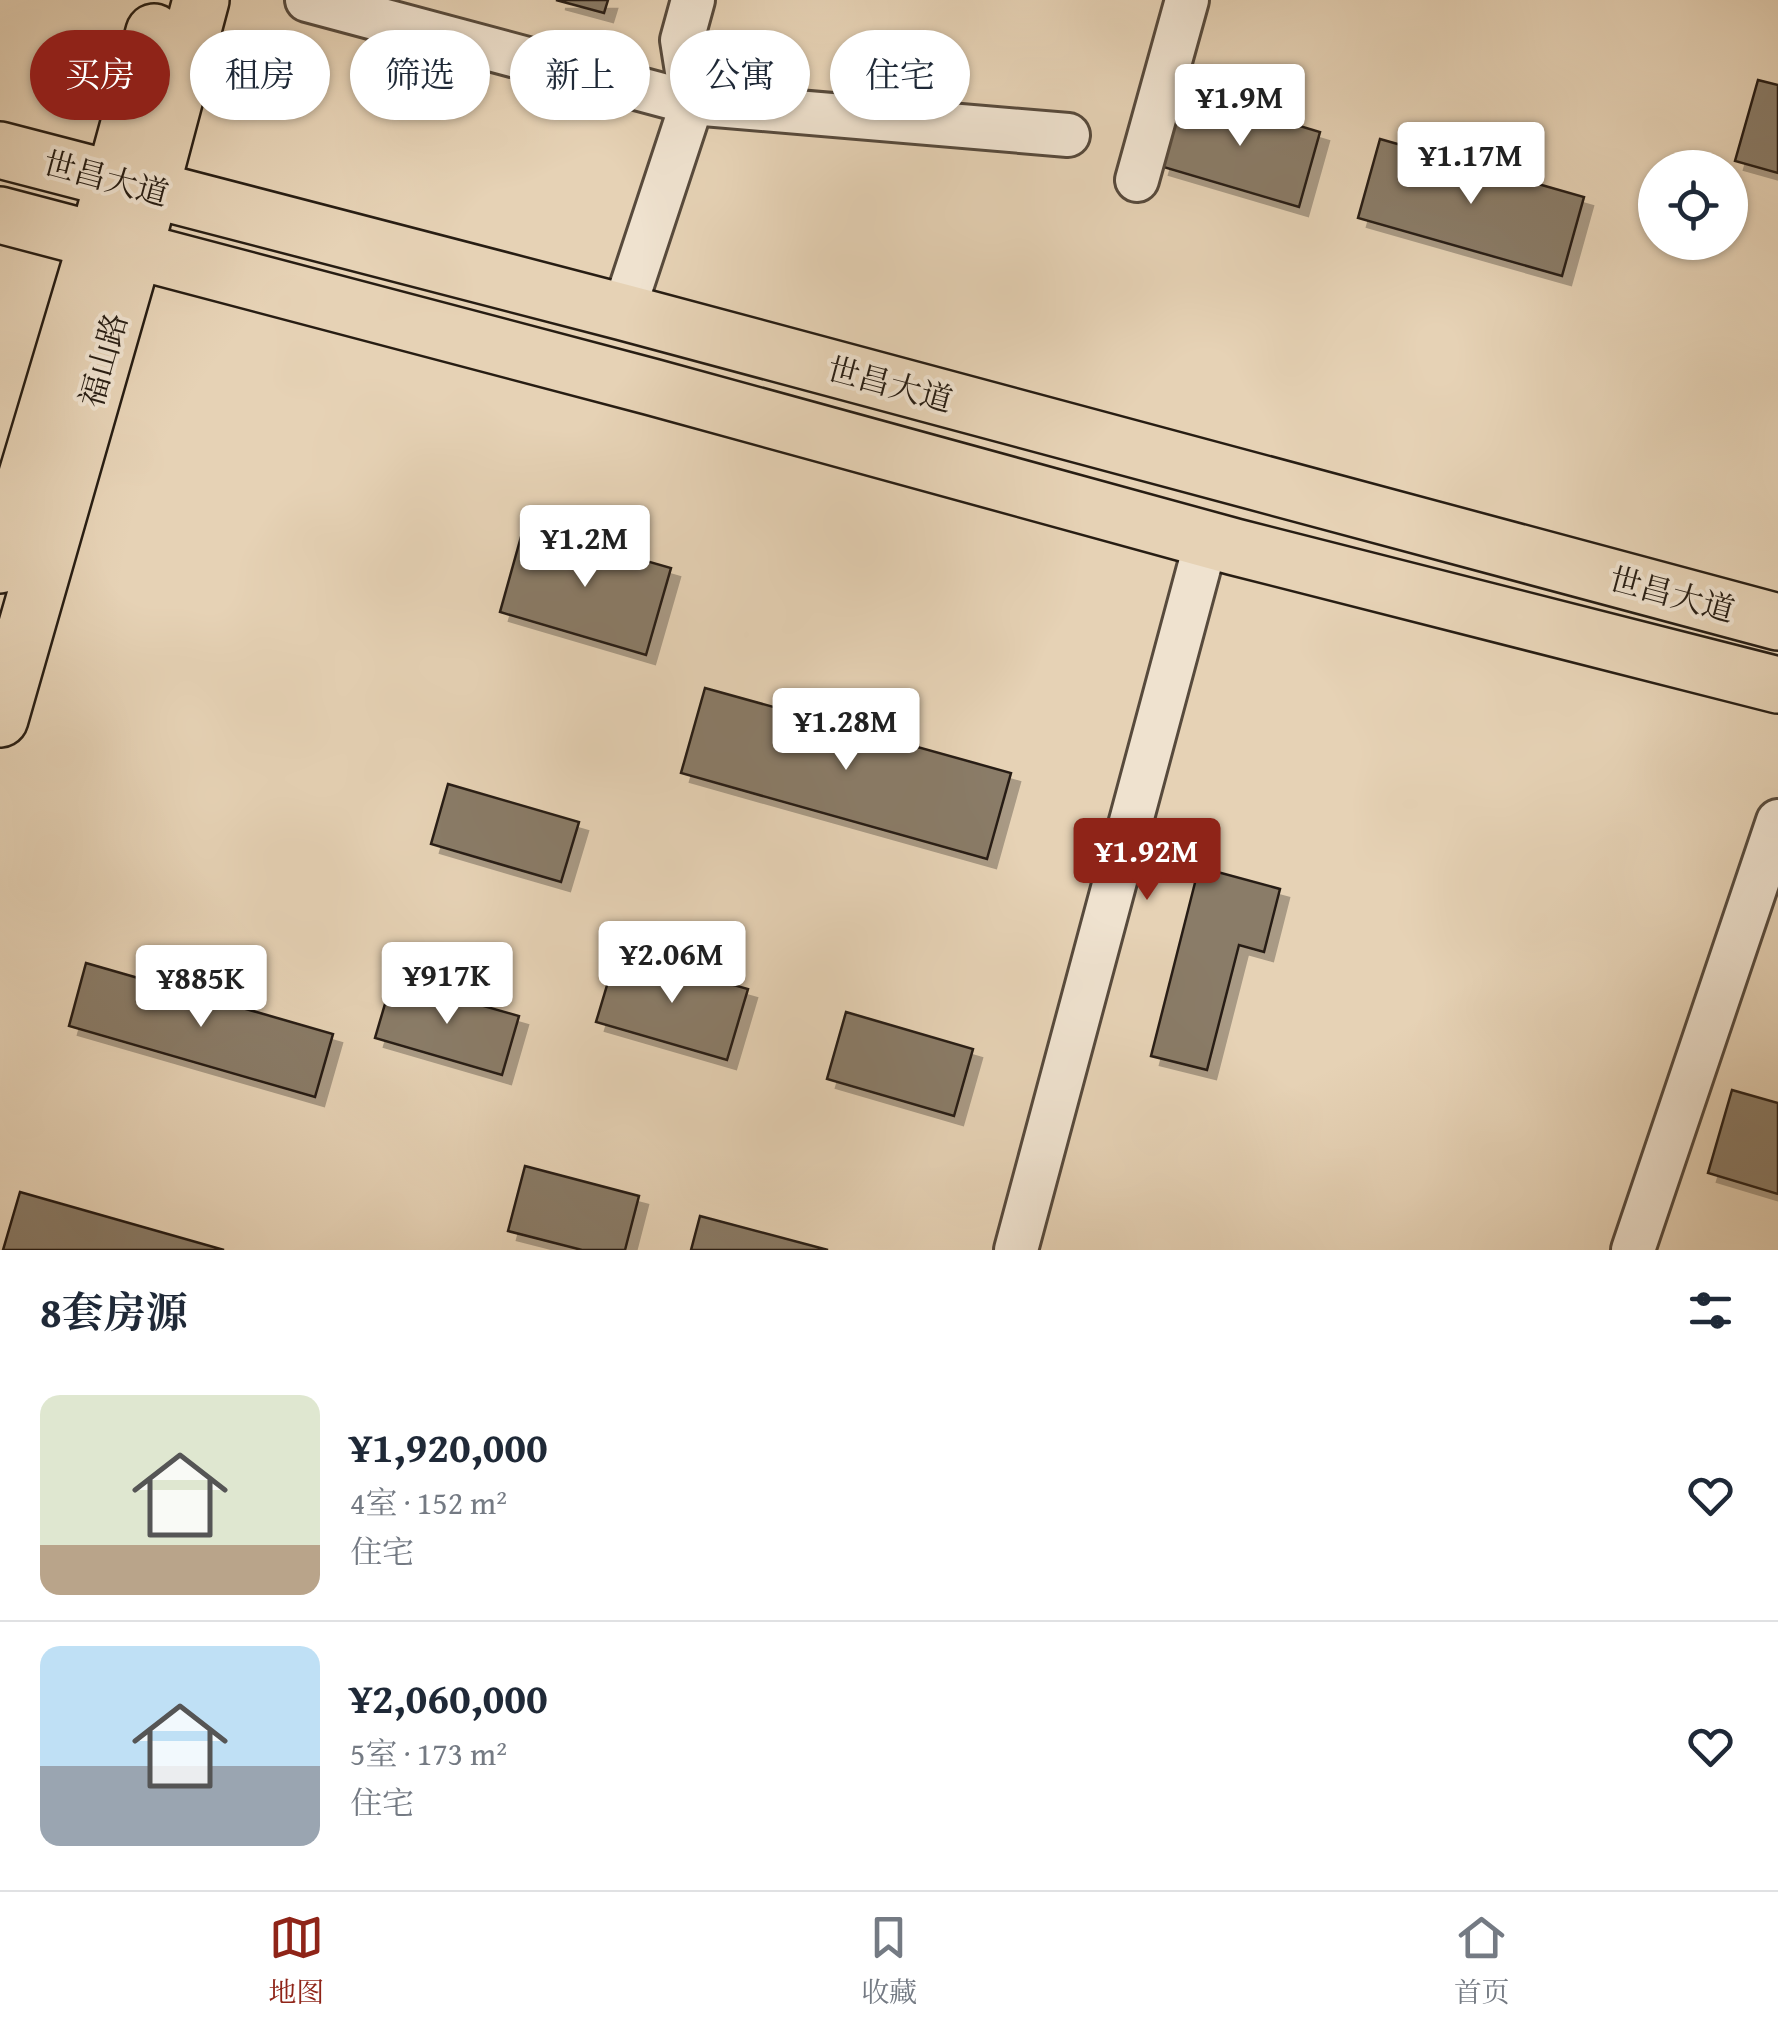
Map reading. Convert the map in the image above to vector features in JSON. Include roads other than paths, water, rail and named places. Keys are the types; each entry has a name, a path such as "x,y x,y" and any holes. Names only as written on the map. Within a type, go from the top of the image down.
{"main road":[{"path":"0,565 116,247 132,186 162,0"},
{"path":"132,186 201,0"},
{"name":"世昌大道","path":"0,150 622,312 1778,622"},
{"name":"世昌大道","path":"0,215 1207,538 1778,685"},
{"name":"福山路","path":"0,718 116,247"}],"street":[{"path":"307,0 670,98"},
{"path":"685,30 693,0"},
{"path":"1137,180 1186,0"},
{"path":"810,114 1068,135"},
{"path":"622,312 687,120"},
{"path":"1016,1250 1207,538"},
{"path":"1632,1250 1778,821"}]}
